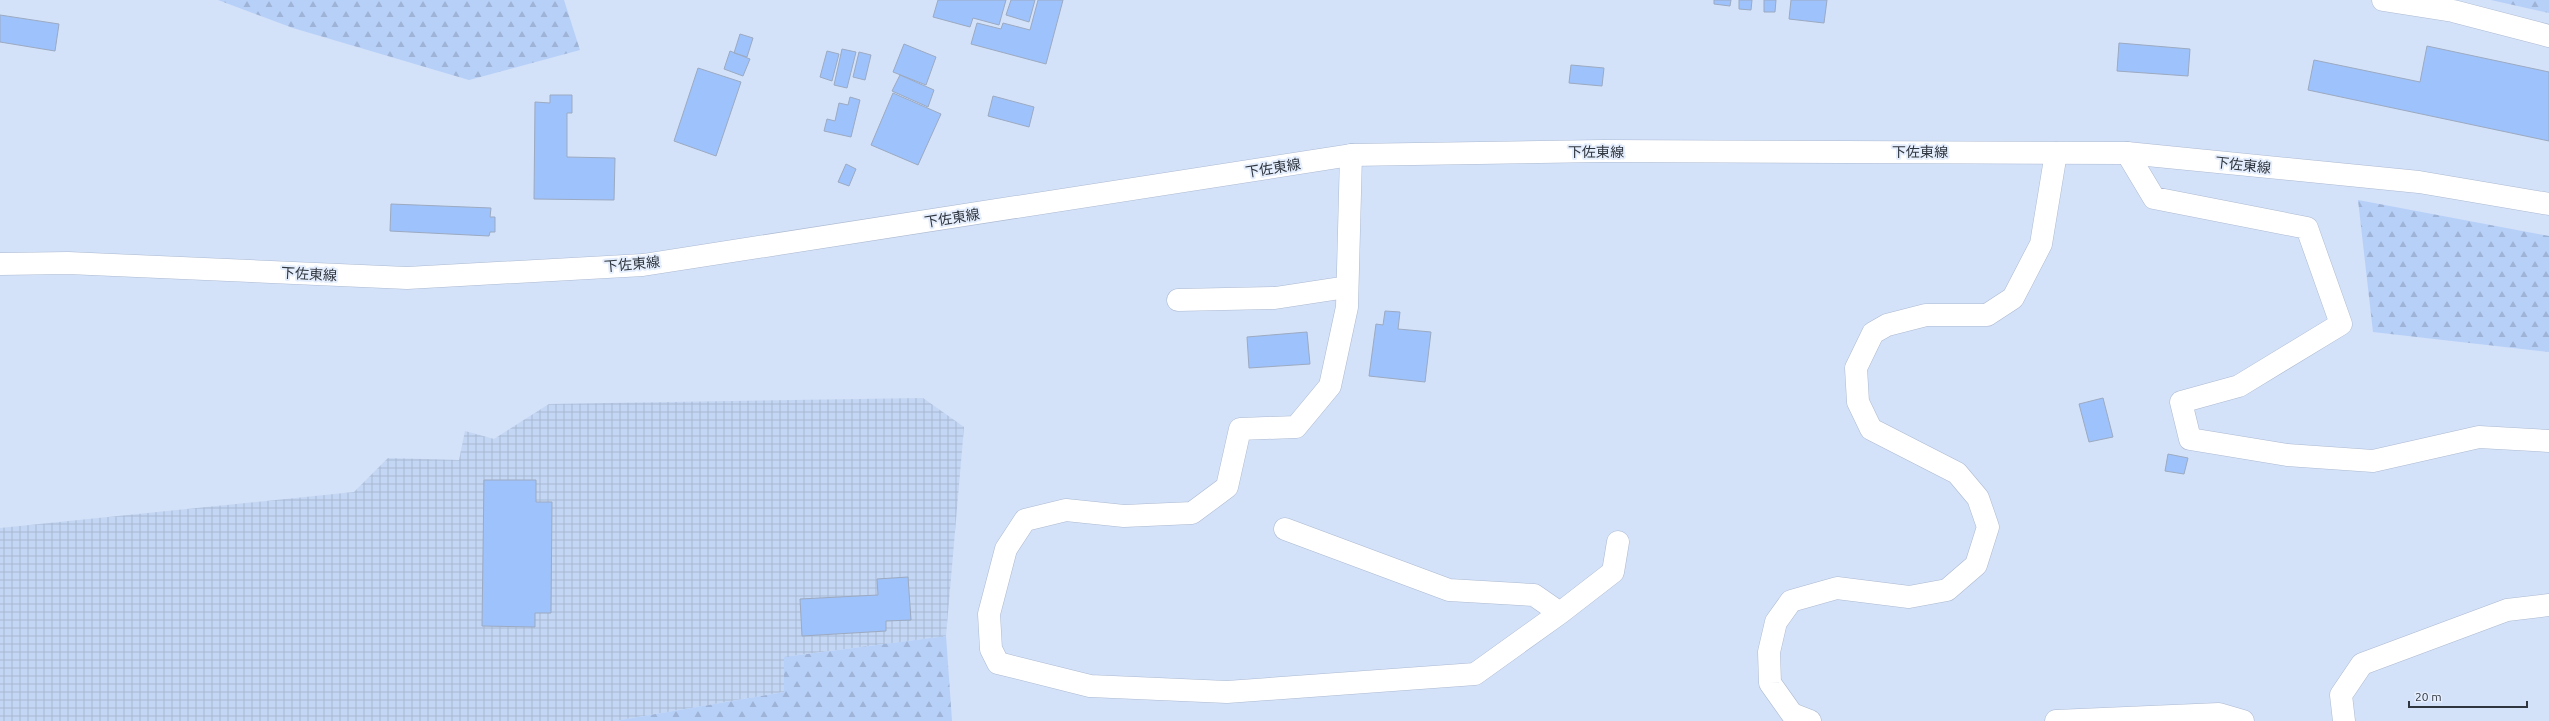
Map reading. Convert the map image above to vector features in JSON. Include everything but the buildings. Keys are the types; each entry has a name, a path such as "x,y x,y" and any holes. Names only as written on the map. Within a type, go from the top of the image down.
{"main road":[{"path":"2383,0 2453,11 2549,36"},
{"name":"下佐東線","path":"0,264 68,263 407,278 642,265 1351,155 1602,151 2127,153 2419,182 2549,204"},
{"path":"1810,721 1792,714 1770,683 1769,652 1776,622 1791,601 1837,588 1909,597 1948,590 1976,565 1988,527 1978,498 1957,473 1871,429 1858,402 1856,368 1873,333 1887,325 1926,315 1987,315 2013,298 2041,244 2056,153"},
{"path":"2127,153 2154,198 2307,228 2341,324 2239,386 2181,402 2190,440 2287,455 2373,461 2479,438 2549,441"},
{"path":"1351,155 1347,307 1330,386 1296,427 1240,429 1227,487 1192,513 1124,516 1066,510 1025,520 1006,549 989,614 991,649 998,663 1090,686 1227,692 1475,674 1560,613 1612,572 1618,542"},
{"path":"1178,300 1275,298 1347,287"},
{"path":"1285,529 1449,590 1534,595 1560,613"},
{"path":"2344,721 2341,695 2362,664 2506,610 2549,605"},
{"path":"2056,721 2219,714 2243,721"}],"shaded area":[{"path":"923,398 964,427 946,636 784,657 784,692 615,721 0,721 0,528 354,492 388,458 459,460 465,431 494,439 549,404"}],"green space":[{"path":"218,0 564,0 580,50 469,80 293,28"},
{"path":"2491,0 2549,0 2549,13"},
{"path":"2358,200 2549,236 2549,352 2373,332"},
{"path":"946,636 952,721 615,721 784,692 784,657"}]}
